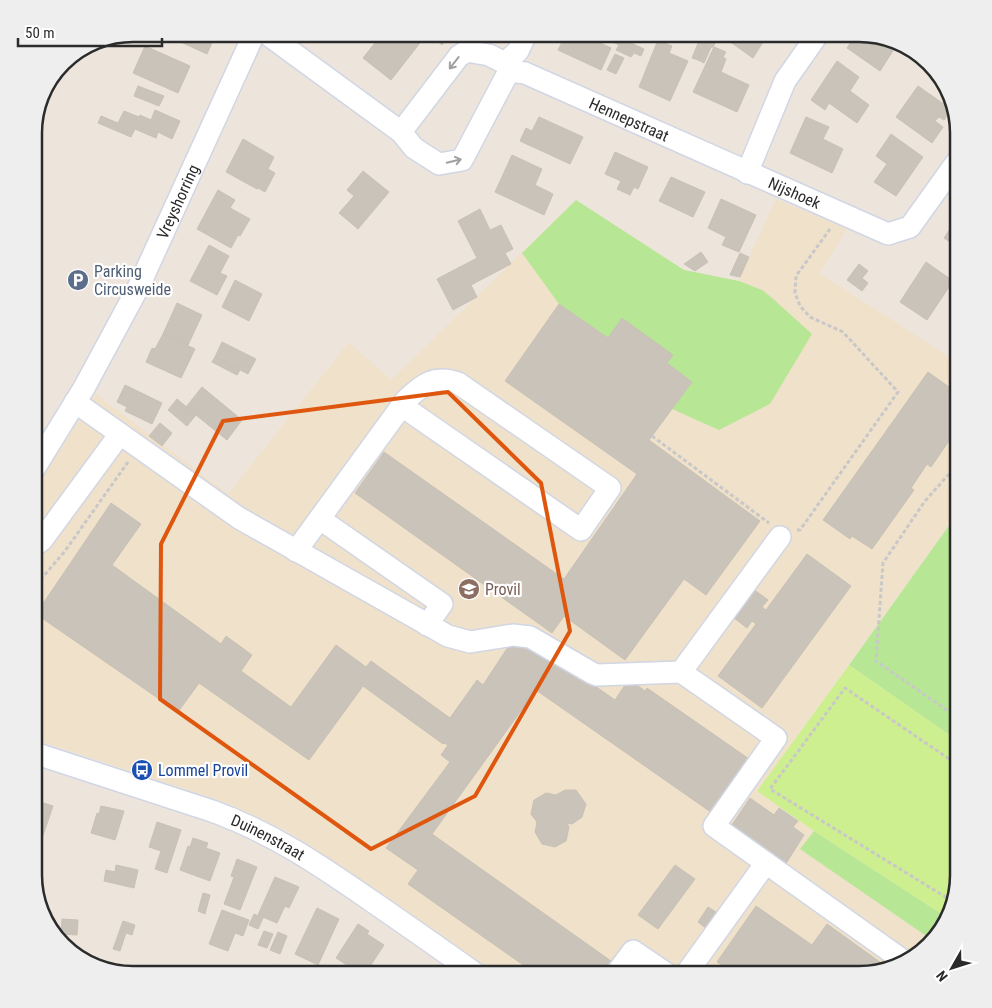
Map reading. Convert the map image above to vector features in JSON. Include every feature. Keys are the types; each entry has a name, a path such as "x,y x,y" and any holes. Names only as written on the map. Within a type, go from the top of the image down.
{"street":[{"name":"Vreyshorring","path":"43,455 75,402 139,286 250,43"},
{"path":"279,43 401,132 414,148 439,164 462,160 507,67 522,43"},
{"name":"Nijshoek","path":"812,43 785,81 747,173 888,234 910,227 949,173"},
{"name":"Hennepstraat","path":"401,132 459,56 467,51 489,54 507,67 526,73 747,173"},
{"path":"296,551 402,406 417,390 433,380 449,380 458,384 610,488 581,530 402,406"},
{"path":"75,402 239,518 448,636 470,642 513,635 530,637 597,675 681,672 776,738 714,826 899,956"},
{"path":"42,539 120,434"},
{"path":"320,519 442,604 427,625"},
{"path":"681,672 780,537"},
{"name":"Duinenstraat","path":"42,756 219,813 272,837 306,856 463,965"},
{"path":"692,965 766,863"},
{"path":"623,965 633,951 654,965"}],"path":[{"path":"652,436 762,516 780,537 800,530 898,392 843,332 815,320 804,312 795,292 796,276 826,235 839,213"},
{"path":"42,578 65,551 138,447"},
{"path":"949,474 924,501 883,563 876,661 949,712"},
{"path":"946,897 770,789 845,688 949,759"}],"highlighted area":[{"path":"448,392 541,483 570,631 475,796 371,849 160,699 161,544 223,421"}],"shaded area":[{"name":"Provil","path":"776,199 847,229 820,273 949,357 949,525 757,791 814,831 801,849 926,936 919,943 894,959 871,965 483,965 374,888 287,831 230,804 42,742 43,476 96,394 228,494 349,342 391,380 576,200 684,270 738,281"}],"green space":[{"path":"576,200 684,270 739,281 762,290 812,334 770,404 719,430 672,409 692,382 667,363 623,319 608,338 559,304 522,253"},
{"path":"949,526 949,735 849,665"},
{"path":"849,665 949,735 949,887 941,913 814,831 757,791"},
{"path":"814,831 941,913 940,915 926,936 800,849"}],"building":[{"path":"183,43 212,43 207,54"},
{"path":"375,43 420,43 391,80 363,58"},
{"path":"562,43 600,43 611,48 601,70 558,50"},
{"path":"615,43 631,43 644,49 641,56 634,53 631,57 616,50 619,45"},
{"path":"657,43 665,43 672,46 669,53 688,61 670,101 639,87"},
{"path":"698,43 705,43 698,60 692,58"},
{"path":"705,43 715,43 711,47 704,63 698,60"},
{"path":"732,43 762,43 753,58"},
{"path":"850,43 865,43 894,49 880,71 847,48"},
{"path":"145,46 190,66 178,93 133,73"},
{"path":"714,47 726,52 723,57 726,59 721,72 749,85 737,112 693,92"},
{"path":"615,54 624,58 616,74 607,70"},
{"path":"837,61 859,77 850,91 869,105 857,123 829,103 825,110 811,100"},
{"path":"138,86 164,96 159,106 134,96"},
{"path":"918,86 945,105 947,115 944,120 939,117 935,121 943,127 932,143 896,117"},
{"path":"155,110 180,121 172,139 158,132 156,138 135,129 131,137 98,123 101,116 118,123 124,111 151,120"},
{"path":"539,117 583,137 570,164 520,141 526,128 532,131"},
{"path":"806,117 829,127 823,139 843,149 832,173 790,153"},
{"path":"891,134 923,157 896,196 874,182 887,164 876,156"},
{"path":"243,139 274,157 268,169 275,173 265,192 226,172"},
{"path":"615,152 648,167 638,189 634,187 630,195 617,189 621,181 605,174"},
{"path":"512,155 542,169 535,185 553,194 544,215 495,192"},
{"path":"363,171 389,192 358,229 339,213 354,196 347,190"},
{"path":"671,177 705,192 693,217 659,201"},
{"path":"218,190 235,200 230,208 250,219 231,248 197,229"},
{"path":"721,199 756,215 739,252 722,245 726,237 708,228"},
{"path":"480,209 490,230 501,225 513,249 505,253 511,264 471,285 477,297 453,310 437,279 477,258 458,221"},
{"path":"949,230 949,242 944,238"},
{"path":"209,245 229,256 220,273 227,276 217,295 190,281"},
{"path":"701,252 708,262 695,271 684,264"},
{"path":"740,253 749,257 740,277 730,275"},
{"path":"926,262 949,278 949,287 927,320 900,302"},
{"path":"859,264 868,271 862,278 868,283 862,291 847,280"},
{"path":"235,280 262,294 249,321 222,307"},
{"path":"177,303 202,315 188,345 163,334"},
{"path":"559,304 608,338 622,318 673,355 667,363 692,382 649,440 760,521 706,595 684,579 625,660 564,616 552,633 355,493 384,452 564,579 637,474 505,381"},
{"path":"163,334 195,349 181,378 146,362 152,348 155,349"},
{"path":"222,342 256,359 248,374 215,357"},
{"path":"215,357 240,370 237,375 212,362"},
{"path":"928,372 949,387 949,441 931,467 927,464 911,488 914,490 872,549 852,536 850,539 823,520"},
{"path":"125,385 162,403 152,424 125,411 127,407 117,402"},
{"path":"202,387 242,420 227,440 186,407"},
{"path":"177,399 196,415 187,426 168,410"},
{"path":"160,423 172,433 162,446 149,436"},
{"path":"111,503 141,524 112,565 221,644 226,636 252,655 241,671 291,707 336,645 366,667 371,661 450,718 477,680 483,685 508,647 520,639 532,642 615,700 629,679 645,691 647,688 752,761 715,815 536,690 432,834 611,961 608,965 523,965 408,884 418,870 386,848 450,762 441,755 448,745 443,744 363,686 309,760 199,683 178,712 42,618 42,605"},
{"path":"807,554 851,586 762,708 718,676 756,624 752,621 747,628 729,614 749,586 768,600 762,607 766,610"},
{"path":"565,790 576,790 586,804 582,817 572,824 567,823 569,827 566,841 555,847 542,844 535,832 537,822 531,814 534,800 546,793 556,795"},
{"path":"750,798 774,815 779,808 798,821 793,827 804,835 785,865 730,828"},
{"path":"42,803 53,806 42,838"},
{"path":"101,806 124,811 115,840 91,833"},
{"path":"157,822 181,830 167,873 155,869 161,851 149,847"},
{"path":"193,838 208,843 206,848 220,853 210,881 180,870 188,846 190,847"},
{"path":"237,859 257,867 240,910 224,904 234,877 231,876"},
{"path":"116,865 138,870 134,888 104,881 106,870 115,872"},
{"path":"675,865 695,879 658,929 638,915"},
{"path":"275,877 299,887 289,908 285,906 277,923 258,915"},
{"path":"203,893 210,895 205,914 198,911"},
{"path":"756,906 812,945 827,924 881,962 871,965 722,965 717,962"},
{"path":"708,907 719,914 708,930 698,922"},
{"path":"317,908 339,919 318,965 295,954"},
{"path":"222,910 249,920 243,936 235,933 228,951 209,944"},
{"path":"254,914 263,918 258,929 249,925"},
{"path":"62,919 78,920 77,935 64,934 61,930"},
{"path":"123,921 135,925 132,935 126,933 120,951 113,949"},
{"path":"358,924 369,931 367,934 384,945 371,965 347,965 336,958"},
{"path":"264,931 273,934 267,948 258,945"},
{"path":"278,932 287,936 280,954 270,950"}],"place":[{"name":"Parking Circusweide","path":"78,280"},
{"name":"Provil","path":"469,589"},
{"name":"Lommel Provil","path":"142,770"}]}
